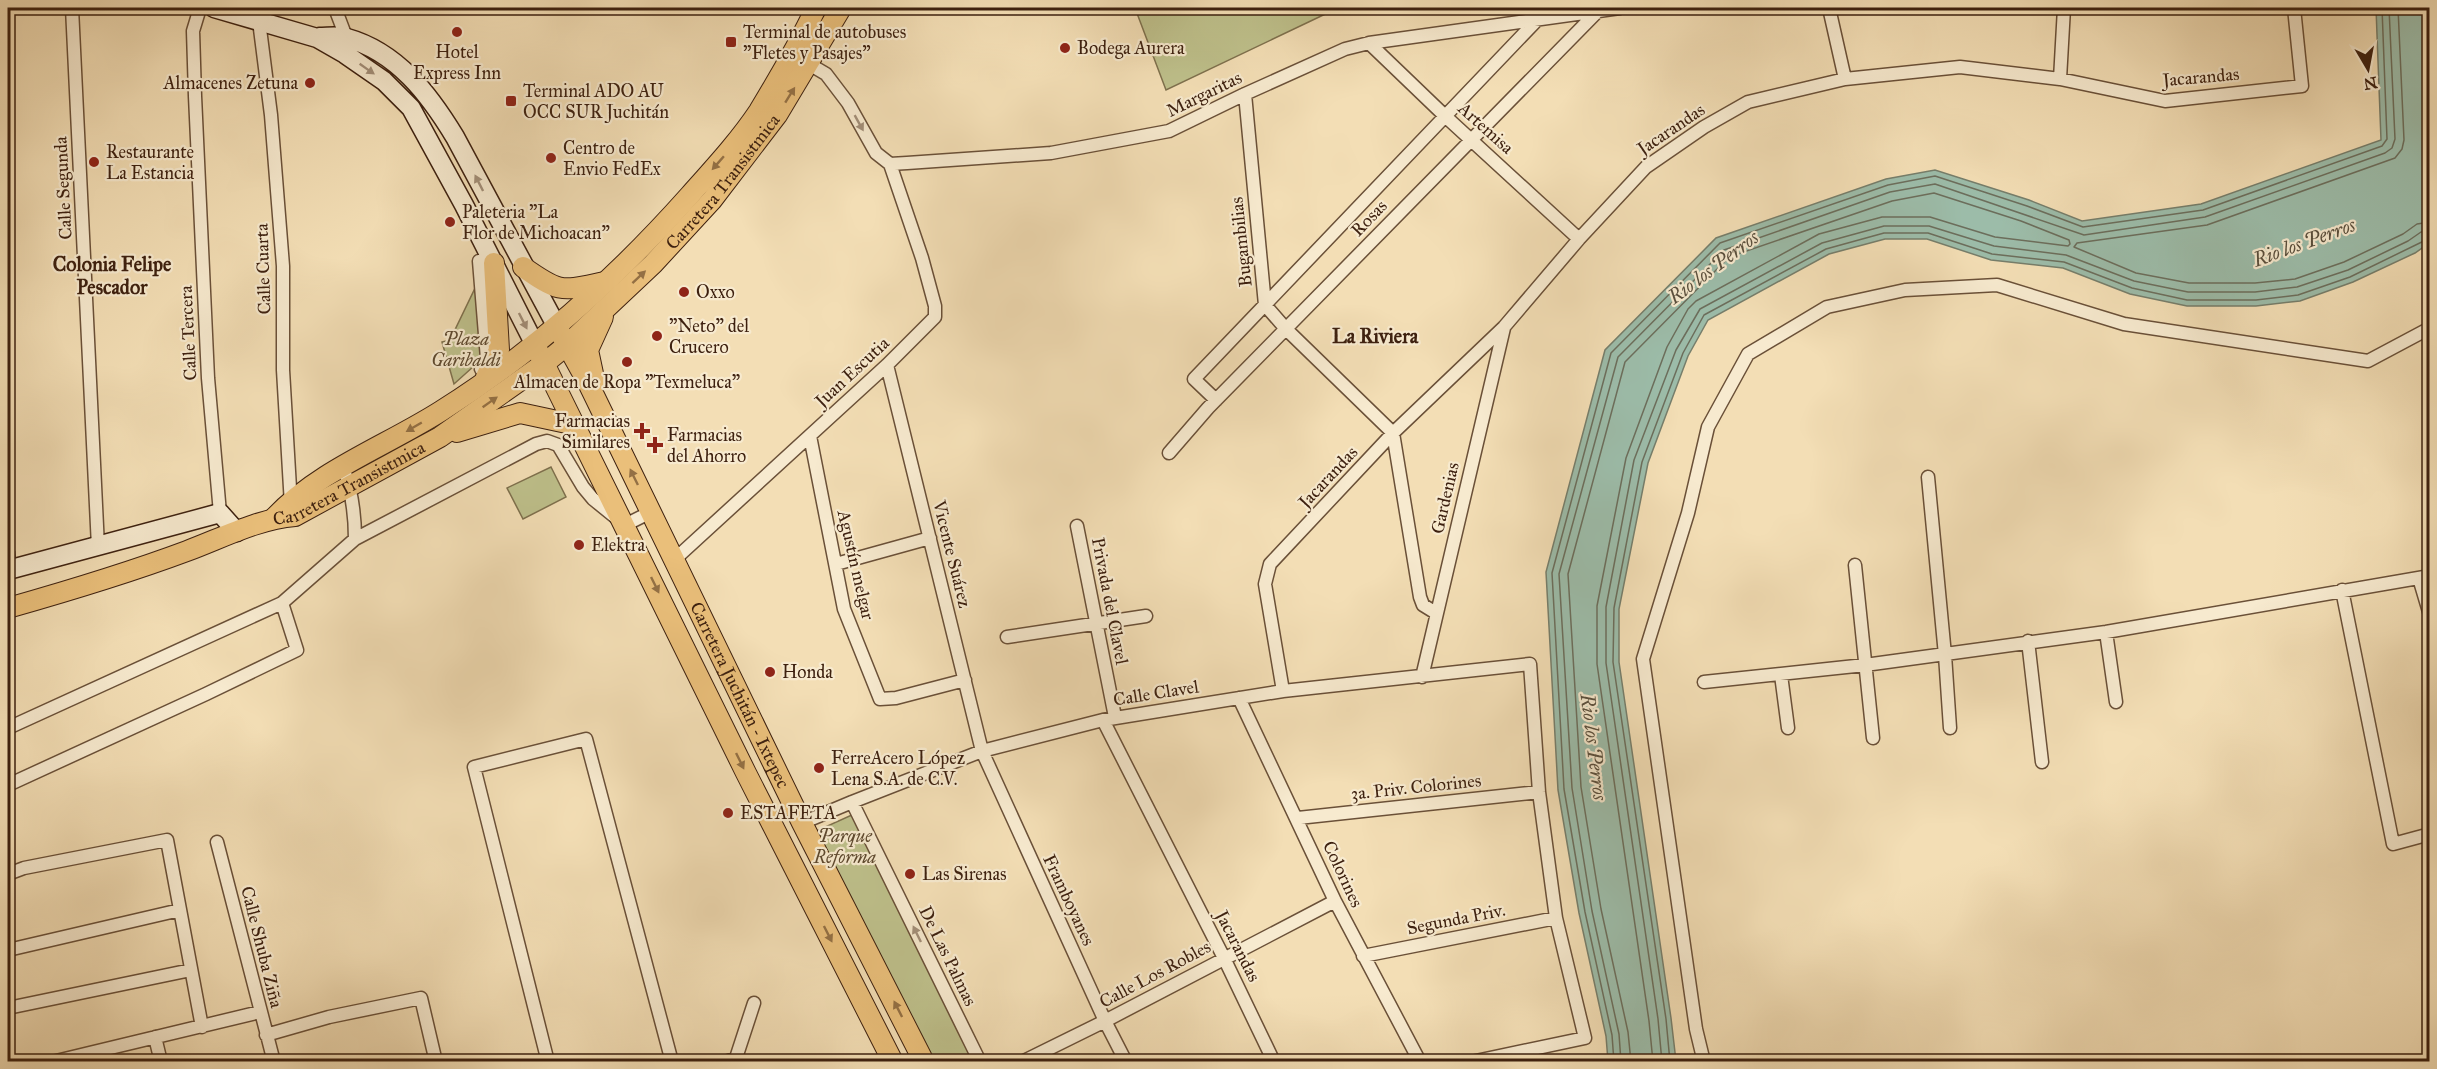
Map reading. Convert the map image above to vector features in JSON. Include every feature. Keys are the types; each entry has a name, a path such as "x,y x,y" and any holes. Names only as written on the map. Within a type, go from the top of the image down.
{"main road":[{"name":"Carretera Transistmica","path":"292,508 343,467 442,411 535,345 645,246 736,142 758,111 816,8"},
{"name":"Carretera Transistmica","path":"8,608 68,591 185,552 350,487 440,437 545,363 653,264 712,200 777,115 841,8"},
{"path":"484,381 499,350 486,262"},
{"path":"523,267 549,286 566,290 605,282"},
{"path":"601,409 588,350 608,307"},
{"name":"Carretera Juchitán - Ixtepec","path":"557,327 601,409 802,823 924,1062"},
{"name":"Carretera Juchitán - Ixtepec","path":"535,345 746,773 893,1062"},
{"path":"440,437 520,413 576,425"}],"street":[{"name":"Calle Segunda","path":"72,8 98,547"},
{"name":"Calle Tercera","path":"200,8 193,31 195,96 208,378 220,513"},
{"path":"214,8 392,59 418,84 438,109 557,327"},
{"path":"335,8 346,45 411,108 464,205 486,262 535,345"},
{"name":"Margaritas","path":"890,164 1051,153 1169,131 1345,49 1369,43 1620,8"},
{"path":"1829,8 1845,79"},
{"path":"2060,79 2064,8"},
{"name":"Jacarandas","path":"1283,691 1265,584 1270,564 1393,433 1504,327 1579,239 1646,167 1713,122 1748,102 1845,79 1960,67 2060,79 2165,101 2301,86 2294,8"},
{"name":"Rosas","path":"1169,453 1216,400 1598,10"},
{"name":"Rosas","path":"1216,400 1194,379 1537,20"},
{"name":"Calle Cuarta","path":"260,21 271,115 283,266 283,370 292,508"},
{"name":"Artemisa","path":"1369,43 1579,239"},
{"path":"808,64 826,75 848,103 876,153 890,164"},
{"name":"Bugambilias","path":"1245,94 1265,305 1286,329 1393,433"},
{"name":"Juan Escutia","path":"674,560 933,320 936,310 922,258 890,164"},
{"path":"466,393 487,359 486,262"},
{"path":"1704,1062 1696,1029 1643,659 1688,513 1708,427 1748,354 1827,307 1905,290 1997,285 2124,324 2368,361 2430,328"},
{"name":"Gardenias","path":"1422,677 1504,327"},
{"name":"Vicente Suárez","path":"887,365 982,751"},
{"path":"1393,433 1420,597 1423,605 1436,613"},
{"name":"Agustín melgar","path":"810,436 844,609 880,699 896,698 965,680"},
{"path":"8,728 282,603 355,539 536,444 547,441 558,445 583,488 625,525 651,512"},
{"path":"343,467 354,509 355,539"},
{"path":"1928,477 1950,728"},
{"path":"8,564 98,547 220,513 237,532"},
{"name":"Privada del Clavel","path":"1077,526 1096,623 1109,719"},
{"path":"836,564 930,538"},
{"path":"1856,565 1873,738"},
{"path":"1704,682 1865,666 2106,632 2424,577 2430,615"},
{"path":"2342,590 2393,844 2430,834"},
{"path":"8,785 297,650 282,603"},
{"path":"1007,637 1146,616"},
{"path":"2106,632 2116,702"},
{"path":"2028,642 2042,762"},
{"name":"Calle Clavel","path":"802,823 982,751 1109,719 1283,691 1530,664 1539,792"},
{"path":"1781,675 1788,728"},
{"name":"Colorines","path":"1239,698 1335,901 1420,1062"},
{"name":"Jacarandas","path":"1109,719 1274,1062"},
{"path":"548,1062 474,767 586,739 672,1062"},
{"name":"Framboyanes","path":"982,751 1105,1021 1126,1062"},
{"path":"1471,1062 1585,1038 1556,918 1539,792"},
{"name":"3a. Priv. Colorines","path":"1298,819 1539,792"},
{"name":"De Las Palmas","path":"852,802 980,1062"},
{"path":"8,874 24,868 166,840 202,1027"},
{"name":"Calle Shuba Ziña","path":"217,842 274,1062"},
{"name":"Calle Los Robles","path":"1022,1062 1335,901"},
{"path":"8,950 180,910"},
{"name":"Segunda Priv.","path":"1363,956 1556,918"},
{"path":"8,1008 191,970"},
{"path":"266,1035 329,1017 421,998 436,1062"},
{"path":"725,1062 736,1058 754,1003"},
{"path":"52,1062 260,1012"},
{"path":"154,1037 161,1062"}],"green space":[{"path":"1135,8 1338,8 1166,90"},
{"name":"Plaza Garibaldi","path":"479,280 484,357 454,384 442,342 450,340"},
{"path":"551,467 566,497 523,519 507,488"},
{"name":"Parque Reforma","path":"854,814 975,1061 933,1061 814,832"}],"water":[{"name":"Rio los Perros","path":"2376,8 2429,8 2429,243 2415,253 2353,282 2300,301 2256,306 2187,306 2130,294 2063,268 1991,260 1927,239 1885,239 1829,254 1708,320 1688,356 1648,463 1619,609 1619,662 1676,1061 1608,1061 1606,1036 1579,913 1558,790 1546,572 1605,350 1716,238 1886,179 1935,170 2029,200 2082,221 2201,204 2381,140"}],"place":[{"name":"Hotel Express Inn","path":"457,32"},
{"name":"Terminal de autobuses \"Fletes y Pasajes\"","path":"731,42"},
{"name":"Bodega Aurera","path":"1065,48"},
{"name":"Almacenes Zetuna","path":"310,83"},
{"name":"Terminal ADO AU OCC SUR Juchitán","path":"511,101"},
{"name":"Centro de Envio FedEx","path":"551,158"},
{"name":"Restaurante La Estancia","path":"94,162"},
{"name":"Paleteria \"La Flor de Michoacan\"","path":"450,222"},
{"name":"Oxxo","path":"684,292"},
{"name":"\"Neto\" del Crucero","path":"657,336"},
{"name":"Almacen de Ropa \"Texmeluca\"","path":"627,362"},
{"name":"Farmacias Similares","path":"642,431"},
{"name":"Farmacias del Ahorro","path":"655,445"},
{"name":"Elektra","path":"579,545"},
{"name":"Honda","path":"770,672"},
{"name":"FerreAcero López Lena S.A. de C.V.","path":"819,768"},
{"name":"ESTAFETA","path":"728,813"},
{"name":"Las Sirenas","path":"910,874"}],"district":[{"name":"Colonia Felipe Pescador","path":"112,276"},
{"name":"La Riviera","path":"1375,336"}]}
